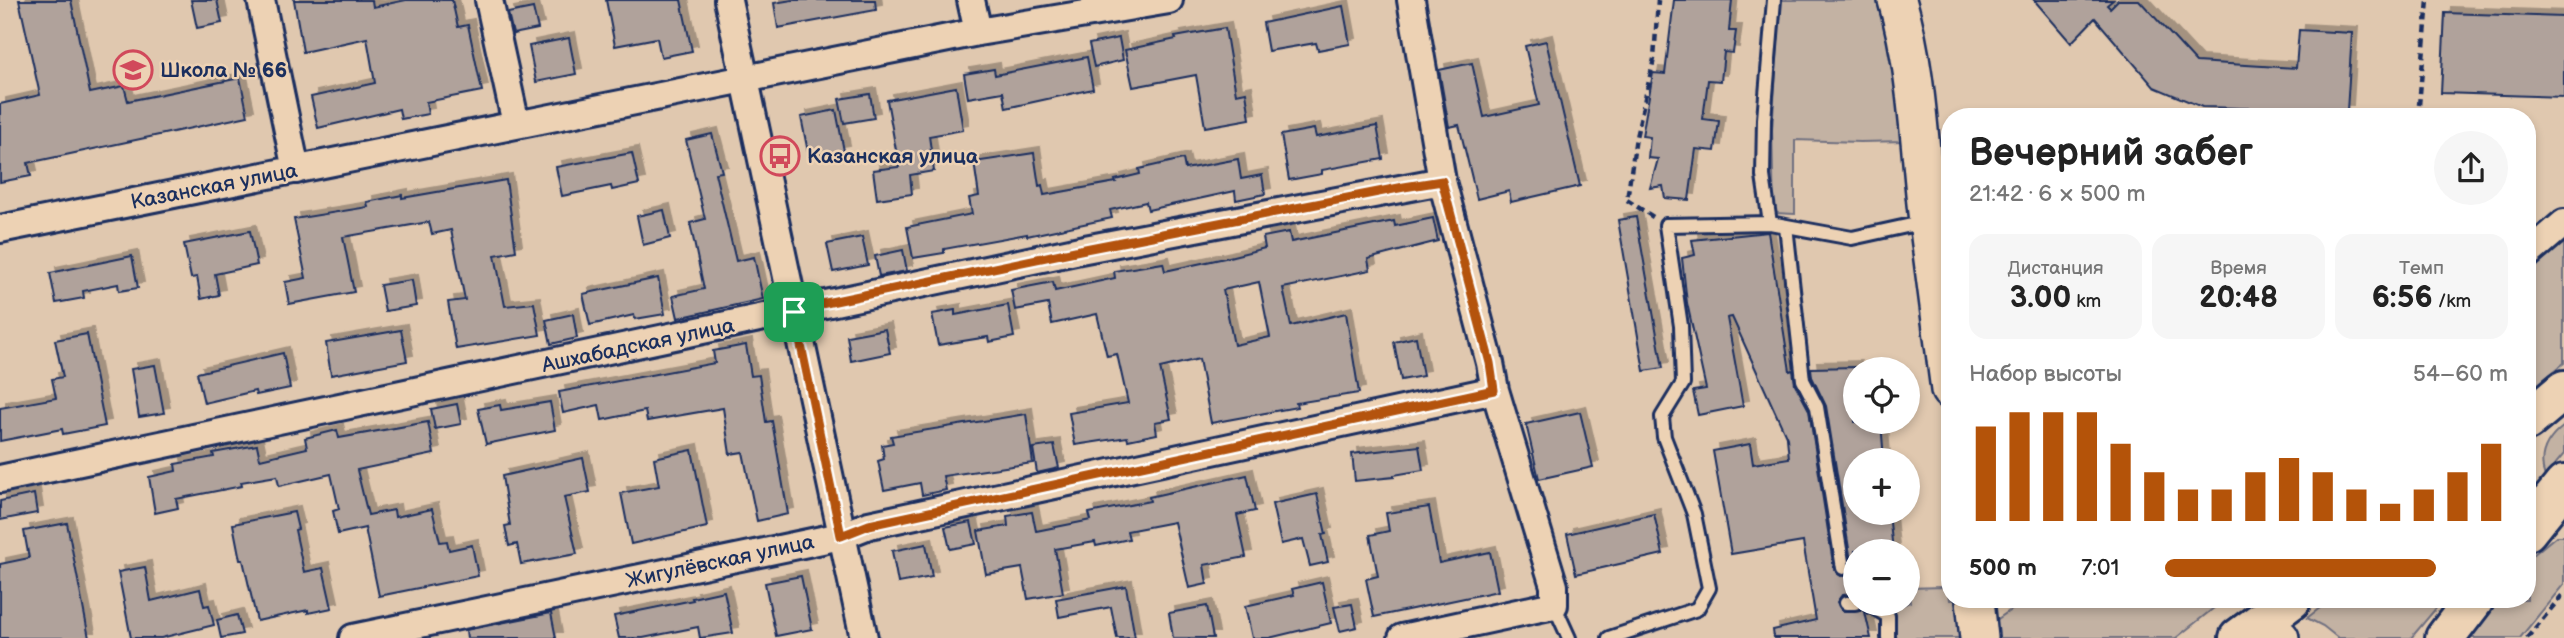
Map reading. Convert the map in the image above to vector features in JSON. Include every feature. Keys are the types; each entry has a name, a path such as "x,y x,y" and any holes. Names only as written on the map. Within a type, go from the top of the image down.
{"main road":[{"path":"1897,0 1906,32 1918,104 1941,290"},
{"path":"2536,413 2564,390"},
{"path":"1976,608 1979,638"},
{"path":"2239,638 2280,608"},
{"path":"2445,638 2468,608"},
{"path":"2266,638 2280,638"}],"street":[{"path":"261,0 296,170"},
{"path":"489,0 516,124"},
{"path":"728,0 864,638"},
{"path":"971,0 978,33"},
{"name":"Казанская улица","path":"0,229 978,33 1169,0"},
{"path":"1402,638 1554,605 1554,586 1494,390 1490,363 1442,181 1411,0"},
{"name":"Ашхабадская улица","path":"0,479 1080,250 1442,181"},
{"path":"2536,247 2564,223"},
{"name":"Жигулёвская улица","path":"354,638 841,536 869,525 1494,390"}],"lane":[{"path":"1770,223 1763,176 1774,0"},
{"path":"1609,638 1697,609 1709,588 1694,514 1664,437 1662,417 1682,383 1681,326 1666,225 1770,223 1852,238 1936,234"},
{"path":"1786,226 1803,380 1817,407 1843,568"},
{"path":"1554,605 1570,638"},
{"path":"1888,616 1888,638"}],"path":[{"path":"1658,0 1654,60 1636,136 1627,200 1666,225"},
{"path":"2419,108 2428,0"},
{"path":"2527,638 2564,593"}],"shaded area":[{"path":"1781,0 1881,0 1892,35 1906,141 1795,140 1795,214 1774,213 1772,130"},
{"path":"2564,234 2564,363 2536,386 2536,258"},
{"path":"2564,426 2564,454 2545,477 2542,462 2545,448"},
{"path":"2556,536 2564,536 2564,584 2520,638 2465,638 2489,608 2536,608 2536,553"},
{"path":"1941,587 1941,608 1962,608 1966,638 1892,638 1891,616 1920,616 1920,588"},
{"path":"2014,608 2214,608 2176,638 1987,638 1995,621"},
{"path":"2320,608 2436,608 2411,638 2338,638 2307,618"}],"building":[{"path":"19,0 71,0 90,93 124,86 128,101 240,78 248,116 28,163 31,176 0,182 0,104 40,95"},
{"path":"191,0 217,0 222,23 197,28"},
{"path":"294,0 372,0 373,7 406,0 452,0 458,27 468,25 482,91 426,102 428,114 401,119 399,109 318,128 311,97 375,83 367,38 303,52"},
{"path":"606,0 681,0 692,51 661,57 657,38 615,46"},
{"path":"792,0 875,0 876,10 778,28 774,3"},
{"path":"1674,0 1732,0 1729,31 1736,31 1733,53 1724,52 1721,81 1708,80 1703,119 1719,121 1715,151 1696,149 1689,200 1665,198 1663,186 1650,188 1658,159 1648,158 1650,137 1642,136 1653,73 1665,74"},
{"path":"2034,0 2113,0 2107,5 2110,8 2118,0 2139,0 2196,62 2296,68 2299,30 2352,33 2347,108 2202,107 2154,87 2095,18 2071,43"},
{"path":"1343,6 1350,44 1318,50 1316,43 1268,51 1263,23"},
{"path":"533,8 538,29 513,34 508,13"},
{"path":"2445,13 2564,17 2564,97 2441,93"},
{"path":"1225,28 1236,94 1246,92 1250,119 1205,127 1196,75 1133,87 1125,50"},
{"path":"569,38 576,74 536,82 529,46"},
{"path":"1119,38 1123,60 1094,67 1089,44"},
{"path":"1546,41 1580,186 1511,202 1509,191 1477,199 1459,125 1449,127 1439,70 1472,63 1484,117 1539,105 1525,46"},
{"path":"1087,57 1093,89 1006,108 1003,92 968,98 964,74 994,69 995,75"},
{"path":"956,87 963,130 929,136 934,171 910,175 912,194 877,199 873,170 899,167 887,100"},
{"path":"870,94 874,118 844,123 839,99"},
{"path":"836,110 844,151 809,157 801,117"},
{"path":"1377,126 1383,159 1322,170 1322,174 1289,180 1281,135 1314,129 1316,137"},
{"path":"712,134 722,172 715,173 736,261 754,257 763,299 678,318 673,296 704,289 690,223 705,219 686,140"},
{"path":"632,153 639,184 612,190 611,186 562,196 556,167"},
{"path":"1034,153 1039,186 1042,185 1044,195 1116,182 1115,180 1140,174 1139,169 1183,159 1185,169 1238,159 1241,179 1262,175 1265,194 1236,200 1235,191 1148,210 1146,202 1110,210 1112,218 1027,236 944,249 944,253 913,258 907,227 972,214 969,198 979,196 974,162"},
{"path":"506,180 516,251 495,255 505,306 534,303 540,335 456,349 448,302 465,300 451,230 432,234 429,222 343,237 354,292 289,304 285,282 306,278 294,219 368,207 367,202 402,195 402,198"},
{"path":"664,210 670,238 643,245 637,216"},
{"path":"1636,217 1663,368 1644,371 1618,220"},
{"path":"1433,218 1438,241 1368,259 1370,270 1283,288 1291,326 1346,313 1359,393 1296,403 1297,407 1211,423 1199,359 1160,368 1171,419 1155,422 1157,434 1128,440 1127,437 1075,445 1069,413 1128,403 1117,354 1107,356 1097,314 1052,324 1048,304 1015,310 1011,290 1053,282 1055,291 1115,278 1114,271 1163,263 1165,271 1265,248 1263,237 1289,232 1291,242 1394,221 1395,226","holes":["1259,282 1270,337 1234,345 1223,290"]},
{"path":"250,231 257,265 215,274 219,295 201,299 197,277 191,278 184,244"},
{"path":"1768,232 1790,371 1793,370 1795,384 1809,410 1834,569 1843,576 1843,595 1837,602 1843,616 1866,616 1871,638 1774,638 1773,630 1816,620 1803,542 1731,554 1713,451 1750,444 1753,464 1789,458 1787,438 1732,317 1727,318 1743,406 1698,415 1693,391 1706,389 1687,303 1682,258 1695,255 1692,240"},
{"path":"862,237 868,265 833,272 827,244"},
{"path":"903,250 907,271 879,276 875,256"},
{"path":"132,256 138,288 119,291 118,284 83,291 84,298 56,303 50,273"},
{"path":"658,278 665,314 635,319 634,315 590,325 583,294"},
{"path":"412,280 416,306 385,311 380,285"},
{"path":"1008,305 1014,337 989,342 988,337 938,345 932,314 955,310 955,315"},
{"path":"573,314 577,338 551,344 546,320"},
{"path":"885,329 890,353 851,361 847,336"},
{"path":"401,330 407,361 331,375 326,343"},
{"path":"87,334 105,426 63,434 62,429 0,441 0,408 56,398 52,379 63,377 55,340"},
{"path":"1416,337 1423,376 1401,380 1394,342"},
{"path":"746,345 751,376 759,375 766,422 772,421 788,514 757,521 743,452 730,454 723,408 647,421 645,411 602,420 599,405 563,413 559,392 715,363 713,351"},
{"path":"283,353 290,388 256,395 255,391 204,403 197,373"},
{"path":"155,365 164,413 139,417 131,369"},
{"path":"1843,367 1843,434 1882,434 1883,448 1843,448 1843,511 1826,406 1812,377 1811,368"},
{"path":"550,402 555,430 486,444 478,409 500,405 501,410"},
{"path":"457,404 461,424 435,429 431,409"},
{"path":"1580,412 1593,467 1539,479 1526,424"},
{"path":"1026,414 1033,463 943,476 946,490 922,495 920,483 884,490 878,461 884,459 882,445 893,443 891,436"},
{"path":"428,422 434,454 357,470 368,515 394,510 395,517 432,509 440,542 447,541 449,550 472,545 478,576 379,596 365,528 338,534 333,511 339,509 331,474 279,486 277,476 241,482 242,486 176,499 178,508 155,513 149,477 176,471 175,464 214,457 213,453 257,445 260,459 307,448 305,438 337,430 339,438"},
{"path":"1054,445 1059,468 1037,473 1033,448"},
{"path":"1419,446 1423,470 1394,477 1355,481 1352,454"},
{"path":"692,450 707,527 631,544 621,493 659,486 654,458"},
{"path":"583,458 590,492 564,497 577,554 521,564 517,544 509,546 505,526 510,525 502,476"},
{"path":"1247,475 1255,511 1237,515 1246,557 1204,565 1207,584 1189,588 1174,522 1127,531 1129,539 1096,546 1095,542 1055,549 1063,593 1028,599 1022,568 986,574 978,531 1008,526 1007,516 1032,512 1036,531 1091,520 1089,513 1150,501 1149,497"},
{"path":"34,494 37,513 0,520 0,501"},
{"path":"1317,494 1326,534 1322,535 1328,562 1310,566 1303,539 1281,544 1272,504"},
{"path":"1429,507 1439,563 1490,552 1498,591 1374,617 1366,579 1378,576 1370,535 1389,531 1386,513"},
{"path":"294,512 304,572 323,568 332,608 308,613 308,610 257,621 233,524"},
{"path":"1654,514 1663,554 1576,574 1567,534"},
{"path":"971,522 976,544 950,549 945,527"},
{"path":"67,523 89,638 0,638 0,564 29,558 24,531"},
{"path":"1845,525 1890,525 1892,539 1847,539"},
{"path":"926,544 932,577 898,583 892,551"},
{"path":"145,567 151,601 200,589 204,606 209,605 214,625 161,638 131,638 118,572"},
{"path":"801,576 812,629 776,636 765,583"},
{"path":"1322,582 1331,623 1269,638 1252,638 1245,606 1294,595 1292,589"},
{"path":"1126,586 1135,638 1117,638 1111,607 1059,617 1056,599"},
{"path":"724,591 733,633 700,638 698,627 643,638 619,638 614,616"},
{"path":"1352,604 1357,627 1340,631 1334,607"},
{"path":"1207,606 1213,638 1173,638 1169,613"},
{"path":"551,613 556,638 467,638 466,630"},
{"path":"237,615 242,634 221,638 217,620"}],"place":[{"name":"Школа № 66","path":"133,70"},
{"name":"Казанская улица","path":"780,156"}],"route":[{"path":"1442,181 1490,363 1494,390 869,525 841,536 794,312 1080,250 1442,181"}]}
